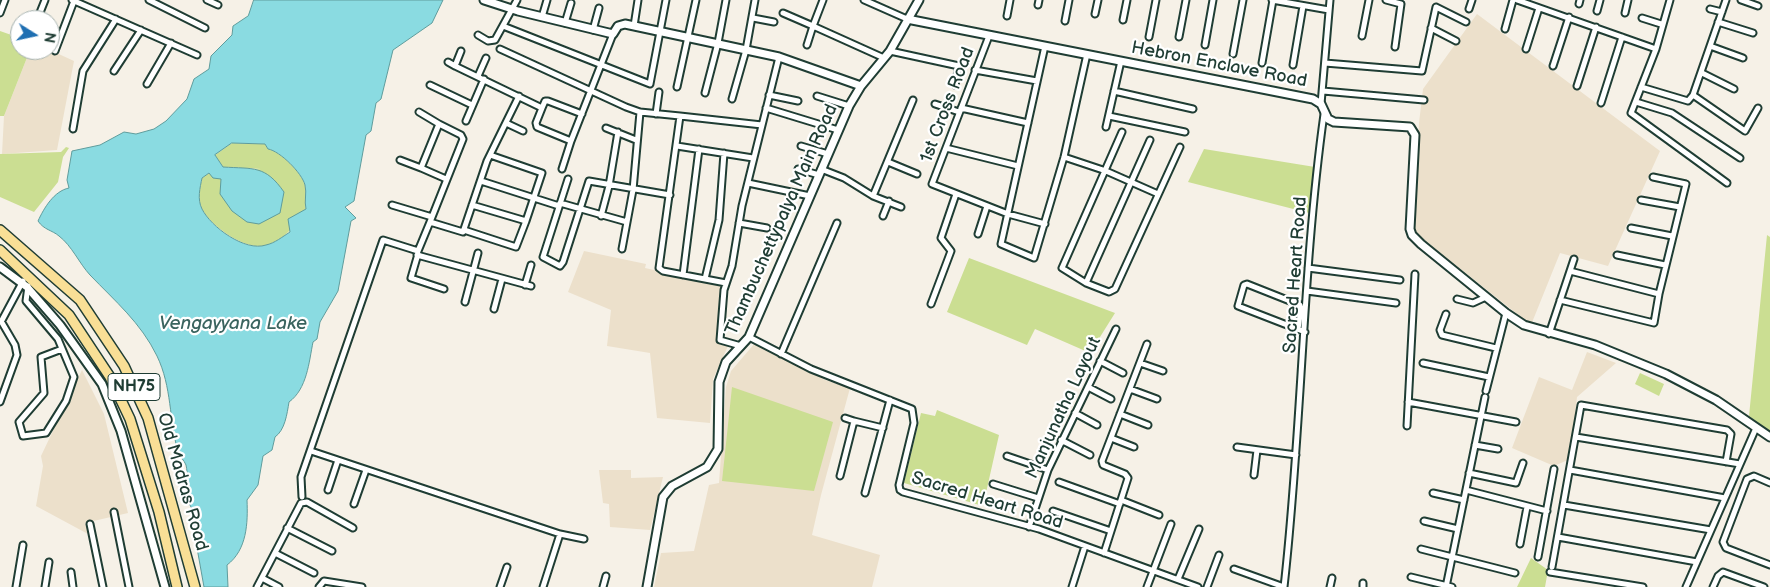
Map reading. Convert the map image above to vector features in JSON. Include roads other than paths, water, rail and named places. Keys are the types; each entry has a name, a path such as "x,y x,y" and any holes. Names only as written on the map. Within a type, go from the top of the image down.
{"highway":[{"name":"Old Madras Road","path":"0,230 80,300 124,366 148,418 195,587"},
{"name":"Old Madras Road","path":"0,250 27,281 68,315 110,377 130,419 159,512 177,587"}],"street":[{"path":"0,13 5,0"},
{"path":"60,37 73,0 197,55"},
{"path":"149,0 205,28"},
{"path":"207,0 218,5"},
{"path":"484,0 542,17 613,34"},
{"path":"478,36 488,41 495,40 514,9 517,0"},
{"path":"542,17 547,0"},
{"path":"634,26 638,0"},
{"path":"504,26 650,84 666,0"},
{"path":"677,87 696,0"},
{"path":"705,93 718,43 726,0"},
{"path":"732,99 746,50 755,0"},
{"path":"807,44 823,0"},
{"path":"864,0 907,20"},
{"name":"Thambuchettypalya Main Road","path":"647,587 663,498 672,486 708,467 718,449 719,382 726,362 742,347 749,337 849,106 861,86 890,51 920,0"},
{"path":"1007,16 1010,0"},
{"path":"1065,21 1069,0"},
{"path":"1095,14 1098,0"},
{"path":"1124,20 1127,0"},
{"path":"1149,37 1156,0"},
{"path":"1179,36 1186,0"},
{"path":"1205,45 1213,0"},
{"path":"1234,54 1244,0"},
{"path":"1262,63 1272,0 1329,10"},
{"path":"1321,104 1330,0"},
{"path":"1362,36 1369,0"},
{"path":"1386,0 1401,4 1395,46"},
{"path":"1469,9 1472,0"},
{"path":"1504,29 1515,0 1569,17 1656,49"},
{"path":"1597,12 1600,0"},
{"path":"1625,13 1628,0"},
{"path":"1670,0 1656,49 1631,113 1726,183"},
{"path":"1641,87 1688,102 1702,73 1726,0"},
{"path":"1741,0 1758,6"},
{"path":"565,23 571,3"},
{"path":"1293,66 1303,6"},
{"path":"1325,64 1422,71 1436,7 1466,22"},
{"path":"593,30 599,8"},
{"path":"1526,49 1539,8"},
{"path":"1710,9 1722,12"},
{"path":"783,13 884,58"},
{"path":"1553,66 1569,17"},
{"path":"753,18 774,22"},
{"path":"1642,18 1662,24"},
{"path":"72,129 83,71 116,19"},
{"name":"Hebron Enclave Road","path":"907,20 1313,99 1321,104 1324,114"},
{"path":"1718,22 1753,33"},
{"path":"562,168 613,34 621,24 779,57 861,86"},
{"path":"1577,86 1596,27"},
{"path":"1431,28 1456,41"},
{"path":"114,71 141,30"},
{"name":"1st Cross Road","path":"989,36 932,184 1008,214 1045,224"},
{"path":"1600,103 1622,37"},
{"path":"147,84 171,43"},
{"path":"1045,46 1001,244 1034,258 1064,157 1086,54"},
{"path":"1710,46 1743,58"},
{"path":"500,49 590,92 640,112 762,125"},
{"path":"890,51 959,66 955,85"},
{"path":"455,66 461,52"},
{"path":"742,347 720,340 726,283 732,266 753,158 779,57"},
{"path":"478,76 486,58"},
{"path":"1106,127 1121,61"},
{"path":"448,62 542,108"},
{"path":"975,70 1037,81"},
{"path":"1702,73 1734,89"},
{"path":"466,121 484,79"},
{"path":"430,85 472,106"},
{"path":"1114,91 1193,109"},
{"path":"656,114 660,92"},
{"path":"1322,92 1424,100"},
{"path":"769,95 798,101"},
{"path":"1693,95 1745,131 1758,108"},
{"path":"464,230 490,155 519,96"},
{"path":"817,96 849,106"},
{"path":"873,196 913,100"},
{"path":"571,141 537,127 536,123 542,108 545,101 548,101 582,114"},
{"path":"1636,102 1672,112 1740,158"},
{"path":"935,104 1028,123"},
{"path":"766,108 838,130"},
{"path":"419,112 463,138 418,253 411,278 444,289"},
{"path":"622,249 632,190 640,112"},
{"path":"1324,114 1334,122 1412,128 1415,135 1411,231 1419,242 1506,313 1524,325 1549,334 1596,345 1666,374 1716,400 1770,437"},
{"name":"Sacred Heart Road","path":"1284,587 1296,455 1308,268 1324,114"},
{"path":"680,116 660,268 663,271 726,283"},
{"path":"1109,116 1185,132"},
{"path":"506,123 523,131"},
{"path":"421,168 440,124"},
{"path":"606,128 636,140"},
{"path":"601,216 609,186 618,132"},
{"path":"1122,132 1062,268 1086,283 1109,292 1115,289 1180,147"},
{"path":"1086,283 1150,140"},
{"path":"677,146 753,158"},
{"path":"801,146 828,154"},
{"path":"946,148 1018,166"},
{"path":"683,275 700,149"},
{"path":"705,279 719,220 724,153"},
{"path":"392,205 461,232 464,230 516,247 542,173 490,155"},
{"path":"1064,157 1106,170 1158,194"},
{"path":"400,160 446,179"},
{"path":"888,162 917,174"},
{"path":"798,169 844,178 873,196 901,206"},
{"path":"1560,300 1654,323 1664,265 1686,184 1653,177"},
{"path":"568,179 543,257 560,266 581,210 589,181 632,190 670,195"},
{"path":"481,181 534,199 627,222"},
{"path":"748,183 810,196"},
{"path":"931,304 951,251 941,238 956,194"},
{"path":"1642,200 1680,207"},
{"path":"883,216 889,201"},
{"path":"472,205 526,221"},
{"path":"978,234 987,206"},
{"path":"739,223 767,228"},
{"path":"781,354 837,224"},
{"path":"1631,228 1672,236"},
{"path":"302,497 301,477 383,240 472,271 531,286"},
{"path":"465,302 478,253"},
{"path":"1617,255 1664,265"},
{"path":"1549,334 1574,259"},
{"path":"525,285 531,265"},
{"path":"0,268 27,281 102,384 121,431 165,587"},
{"path":"1308,268 1400,280"},
{"path":"1570,271 1659,294"},
{"path":"1407,426 1415,274"},
{"path":"494,309 502,279"},
{"path":"0,402 17,355 15,345 0,322 27,281"},
{"path":"27,281 26,301 55,335 62,349 74,377 66,401 46,433 23,436 19,422 44,393 41,357 62,349"},
{"path":"1298,329 1300,305 1247,284 1244,285 1237,303 1238,306 1305,332"},
{"path":"1307,290 1396,303"},
{"path":"1458,299 1473,303 1486,297"},
{"path":"1486,390 1506,313"},
{"path":"1446,314 1440,330 1442,335 1496,348"},
{"name":"Manjunatha Layout","path":"1029,527 1048,470 1061,440 1116,329"},
{"name":"Sacred Heart Road","path":"749,337 811,369 912,409 914,423 899,485 900,490 1029,527 1198,587"},
{"path":"1104,553 1128,476 1102,463 1148,344"},
{"path":"1100,361 1123,373"},
{"path":"1140,363 1163,372"},
{"path":"1423,363 1488,378"},
{"path":"1088,386 1111,399"},
{"path":"1130,389 1157,399"},
{"path":"1411,577 1448,587 1452,557 1485,397"},
{"path":"865,493 890,400"},
{"path":"1408,402 1516,422"},
{"path":"1643,587 1551,569 1564,505 1580,407 1583,404 1667,418 1729,431 1726,462"},
{"path":"1075,413 1097,425"},
{"path":"1120,414 1148,426"},
{"path":"845,418 883,428"},
{"path":"840,476 854,421"},
{"path":"1686,587 1756,428"},
{"path":"1576,437 1740,464"},
{"path":"1111,438 1134,447"},
{"path":"1061,440 1090,455"},
{"path":"1475,445 1498,449"},
{"path":"1237,447 1296,455"},
{"path":"1254,475 1257,450"},
{"path":"311,451 560,534 584,539"},
{"path":"1007,456 1048,470"},
{"path":"328,490 338,460"},
{"path":"1469,473 1516,483 1524,463"},
{"path":"1538,557 1554,469"},
{"path":"354,504 366,470"},
{"path":"1570,470 1725,498"},
{"path":"1770,483 1754,476 1746,479 1723,542 1726,548 1770,565"},
{"path":"1059,482 1159,515"},
{"path":"993,484 1038,498"},
{"path":"1466,490 1497,496 1527,507 1547,511"},
{"path":"1434,493 1464,500"},
{"path":"257,587 287,528 303,502 353,528"},
{"path":"1564,505 1711,530"},
{"path":"1520,544 1527,507"},
{"path":"1053,511 1111,531"},
{"path":"114,512 129,587"},
{"path":"1424,521 1458,529"},
{"path":"90,524 103,587"},
{"path":"1147,587 1171,524"},
{"path":"287,528 332,551"},
{"path":"1178,579 1199,529"},
{"path":"543,587 560,534"},
{"path":"1558,537 1697,562"},
{"path":"16,587 23,545"},
{"path":"1072,587 1085,546"},
{"path":"1421,549 1515,573"},
{"path":"275,553 314,573"},
{"path":"1207,587 1219,555"},
{"path":"44,587 49,562"},
{"path":"500,587 506,567"},
{"path":"1234,570 1284,587"},
{"path":"71,572 73,587"},
{"path":"1713,587 1718,576 1723,572 1764,587"},
{"path":"603,587 606,576"},
{"path":"262,578 279,587"},
{"path":"1330,587 1332,578"},
{"path":"319,587 324,581 362,587"}],"water":[{"name":"Vengayyana Lake","path":"254,0 443,0 432,23 393,50 381,99 376,103 371,131 366,135 354,201 345,207 356,218 351,221 338,291 320,322 317,339 313,342 300,390 289,402 285,421 275,437 272,450 263,456 258,485 247,500 245,536 239,552 227,565 228,587 204,587 192,520 194,512 190,506 187,494 186,465 178,452 168,392 157,356 151,344 135,323 90,275 68,245 38,221 54,196 69,188 67,180 72,151 100,145 124,132 136,134 154,129 166,121 187,99 194,79 209,69 211,56 232,35 233,26 248,16","holes":["232,143 265,144 268,149 284,158 300,175 305,185 306,209 288,219 290,232 278,240 266,245 248,245 221,230 206,216 202,209 199,194 202,178 209,173 213,178 221,179 220,194 232,211 247,222 259,224 280,213 284,192 271,177 258,170 223,167 215,155"]}]}
